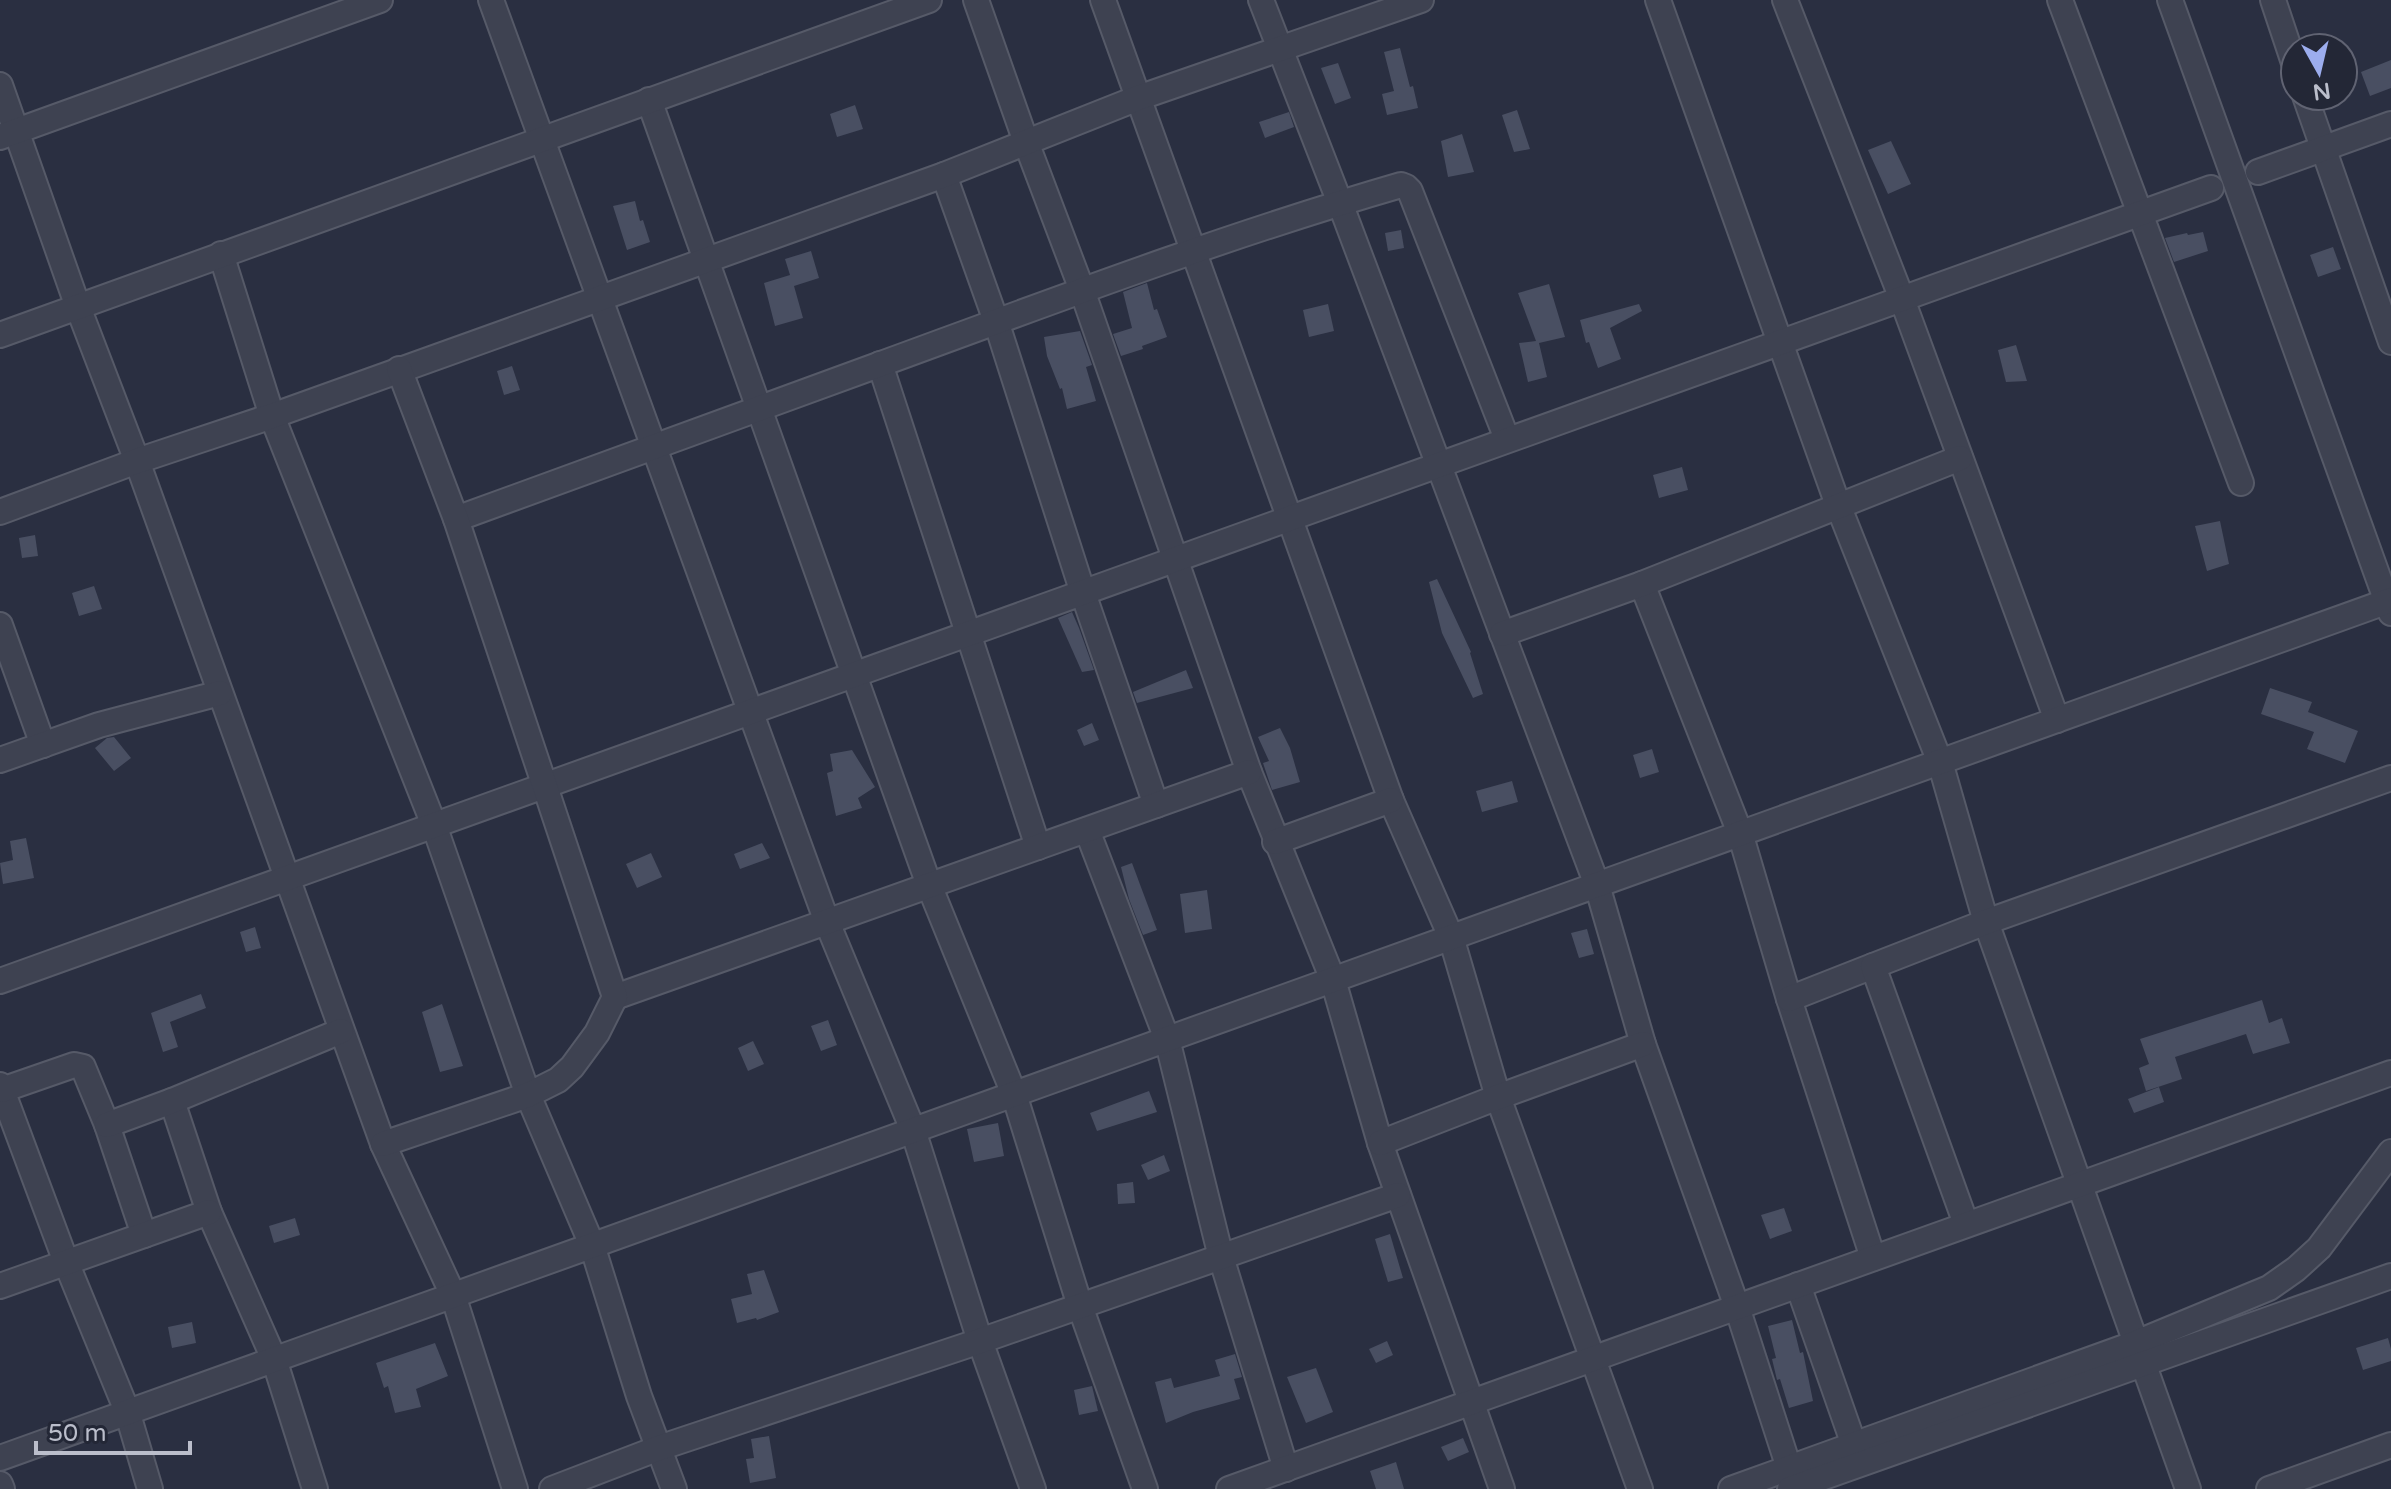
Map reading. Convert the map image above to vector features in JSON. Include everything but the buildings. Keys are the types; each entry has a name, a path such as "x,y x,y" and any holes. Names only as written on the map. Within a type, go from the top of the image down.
{"street":[{"path":"8,134 380,0"},
{"path":"491,0 827,922 913,1130 980,1341 1033,1489"},
{"path":"0,335 929,0"},
{"path":"976,0 1082,290 1249,772 1333,980 1380,1143 1502,1489"},
{"path":"1103,0 1391,800 1451,937 1498,1097 1640,1489"},
{"path":"1261,0 1597,885 1643,1044 1737,1307 1790,1478"},
{"path":"0,512 944,175 1138,98 1421,0"},
{"path":"1658,0 1838,505 1940,762 1986,922 2188,1489"},
{"path":"1785,0 1902,299 2057,720"},
{"path":"2060,0 2241,483"},
{"path":"0,1458 1740,833 2390,605 2170,0"},
{"path":"2273,0 2284,32"},
{"path":"0,85 8,134 137,461 383,1144 453,1295 515,1489"},
{"path":"649,100 929,885 1014,1094 1080,1306 1145,1489"},
{"path":"2311,112 2391,342"},
{"path":"2258,172 2391,124"},
{"path":"944,175 996,321 1083,593 1156,805"},
{"path":"456,519 1082,290 1401,185 1408,189 1507,439"},
{"path":"0,981 2211,188"},
{"path":"221,254 272,416 434,825 528,1095 592,1245 639,1396 674,1489"},
{"path":"880,364 1038,847"},
{"path":"399,369 456,519 615,997"},
{"path":"1502,634 1642,584 1960,458"},
{"path":"1642,584 1740,833 1789,999 1873,1258"},
{"path":"0,625 43,745"},
{"path":"0,760 99,725 220,693"},
{"path":"383,1144 528,1095 558,1080 572,1067 597,1033 615,997 1249,772"},
{"path":"1789,999 1986,922 2391,778"},
{"path":"1275,842 1391,800"},
{"path":"1087,830 1167,1039 1221,1257 1286,1469"},
{"path":"1873,966 1966,1224"},
{"path":"107,1125 341,1031"},
{"path":"1380,1143 1643,1044"},
{"path":"144,1235 107,1125 83,1067 74,1065 1,1088 66,1262 127,1411 150,1489"},
{"path":"1229,1489 2391,1073"},
{"path":"172,1101 209,1212 274,1359 315,1489"},
{"path":"1731,1489 1790,1478 2140,1354 2269,1288 2296,1269 2319,1248 2391,1152"},
{"path":"552,1489 659,1448 980,1341 1398,1195"},
{"path":"0,1286 209,1212"},
{"path":"1790,1478 1854,1445 2391,1276"},
{"path":"1798,1285 1854,1445"},
{"path":"2269,1489 2391,1445"}]}
